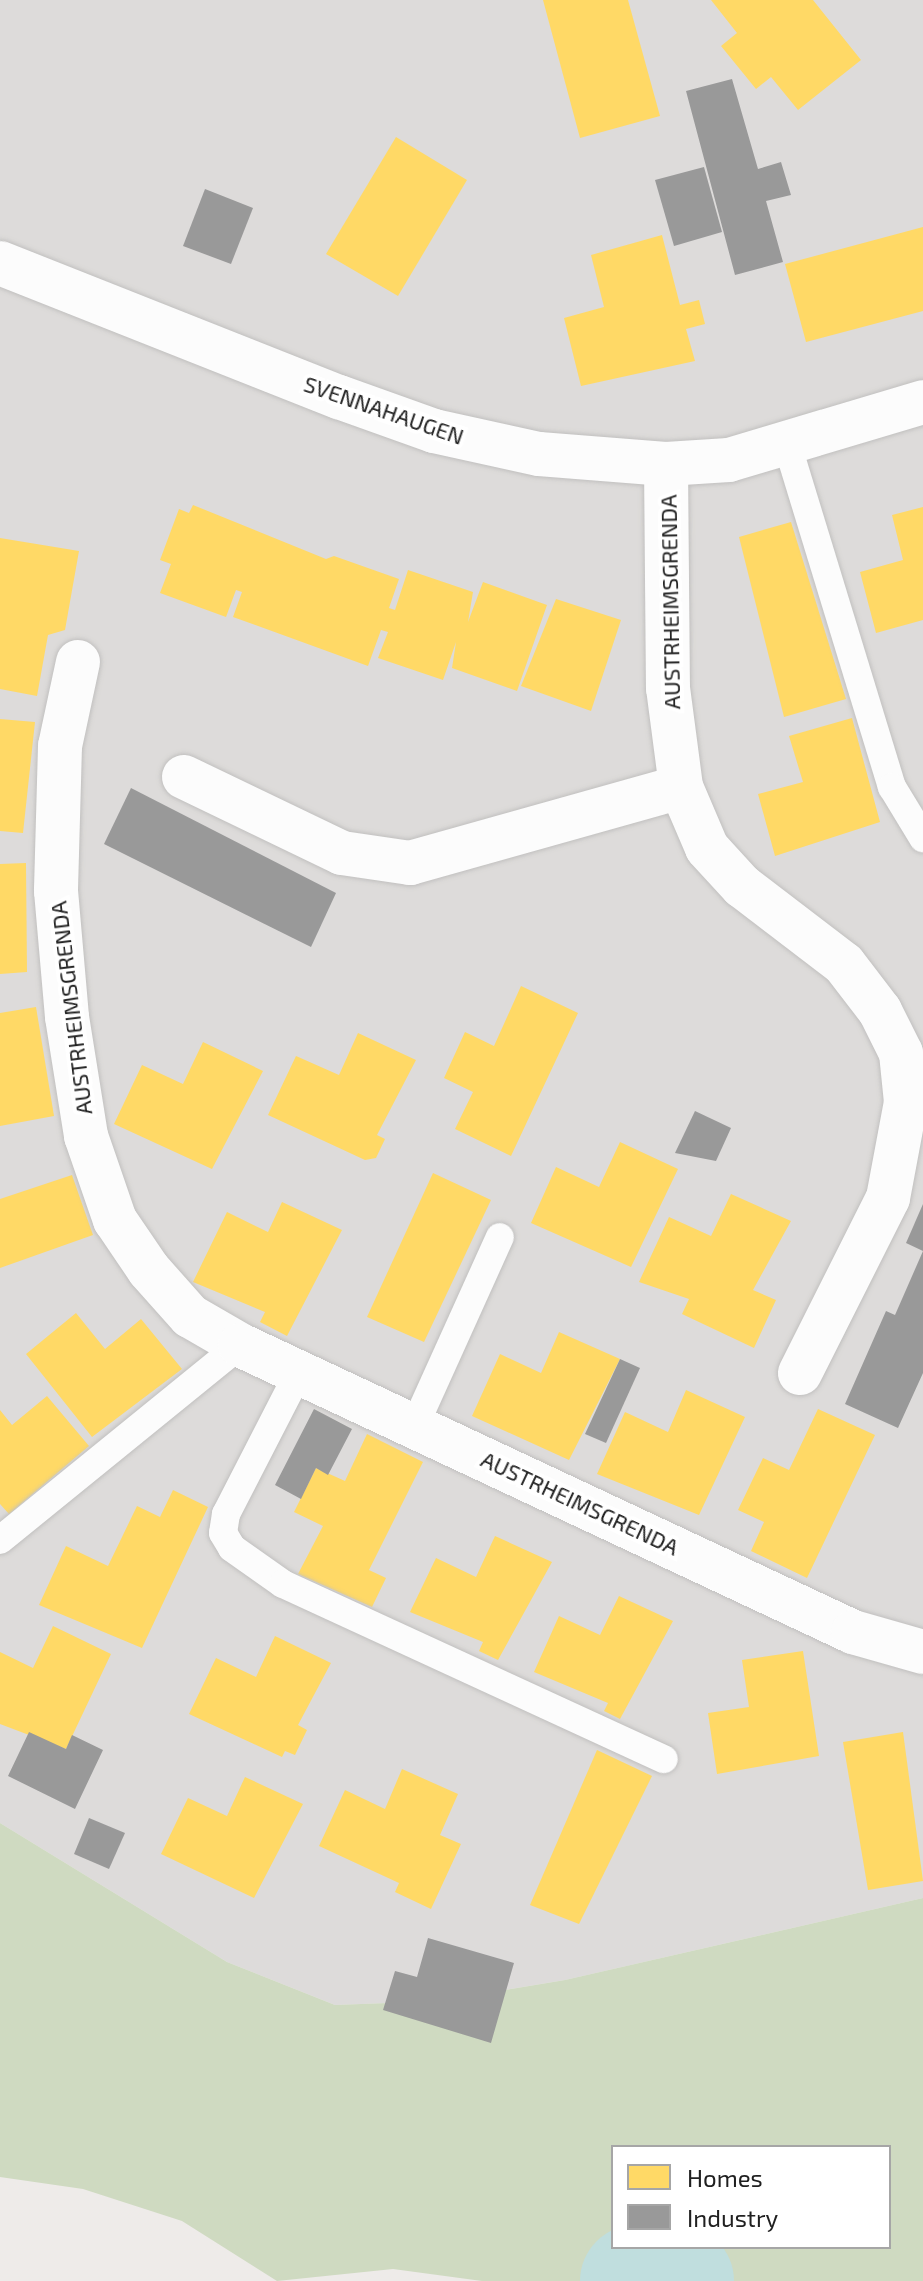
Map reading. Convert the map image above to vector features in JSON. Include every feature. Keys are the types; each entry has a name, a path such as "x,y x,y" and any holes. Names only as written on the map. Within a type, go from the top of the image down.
{"street":[{"name":"SVENNAHAUGEN","path":"0,263 434,431 539,454 666,464 788,447 923,402"},
{"name":"AUSTRHEIMSGRENDA","path":"666,464 668,688 681,787 707,848 742,886 844,964 880,1011 901,1053 906,1102 888,1198 800,1373"},
{"name":"AUSTRHEIMSGRENDA","path":"78,662 60,746 56,891 86,1136 115,1220 149,1270 190,1316 240,1345 853,1632 923,1652"},
{"path":"184,777 342,853 410,863 681,787"}],"lane":[{"path":"788,447 892,787 923,838"},
{"path":"415,1425 500,1237"},
{"path":"0,1540 240,1345"},
{"path":"299,1372 226,1514 223,1533 232,1548 283,1584 664,1759"}],"shaded area":[{"path":"0,0 923,0 923,1898 565,1980 440,2001 335,2005 227,1962 0,1823"}],"green space":[{"path":"0,1823 227,1962 335,2005 440,2001 565,1980 923,1898 923,2281 482,2281 393,2269 277,2281 182,2221 83,2189 0,2177"}],"building: Homes":[{"path":"543,0 628,0 660,116 580,138"},
{"path":"711,0 813,0 861,60 798,110 771,77 756,89 721,46 737,33"},
{"path":"396,137 467,180 398,296 326,254"},
{"path":"923,227 923,311 806,342 785,264"},
{"path":"662,235 680,305 699,300 705,324 686,329 695,361 581,386 564,318 604,307 591,255"},
{"path":"193,505 326,559 334,556 399,579 389,608 395,610 408,570 473,592 468,622 483,582 547,605 517,691 452,668 456,642 443,680 378,658 388,632 381,630 368,666 233,617 242,592 236,590 226,617 160,593 171,564 160,560 179,509 189,513"},
{"path":"923,507 923,620 876,633 860,572 903,560 892,515"},
{"path":"791,522 846,699 784,717 739,537"},
{"path":"0,538 79,551 65,630 48,635 37,696 0,689"},
{"path":"556,599 621,620 591,711 521,686"},
{"path":"852,718 880,822 775,856 758,794 803,782 789,736"},
{"path":"0,719 35,722 23,833 0,831"},
{"path":"26,863 27,972 0,974 0,864"},
{"path":"521,986 578,1013 511,1156 455,1129 473,1092 444,1078 465,1032 494,1046"},
{"path":"36,1007 54,1116 0,1126 0,1013"},
{"path":"358,1033 416,1060 377,1135 385,1139 376,1158 365,1160 268,1115 296,1056 339,1075"},
{"path":"203,1042 263,1071 212,1169 114,1124 142,1065 183,1084"},
{"path":"620,1142 678,1169 631,1267 531,1223 556,1167 599,1187"},
{"path":"433,1173 491,1200 424,1342 367,1317"},
{"path":"72,1175 93,1235 0,1268 0,1199"},
{"path":"731,1194 791,1221 753,1290 776,1300 754,1348 682,1314 689,1299 639,1282 669,1217 711,1236"},
{"path":"282,1202 342,1230 287,1336 260,1322 265,1312 193,1282 227,1212 268,1232"},
{"path":"76,1313 105,1349 141,1319 182,1369 92,1437 26,1354"},
{"path":"559,1332 620,1359 569,1460 472,1416 500,1354 541,1373"},
{"path":"686,1390 745,1417 699,1515 597,1474 625,1412 668,1432"},
{"path":"47,1396 89,1446 9,1514 0,1504 0,1410 12,1425"},
{"path":"818,1409 875,1435 807,1578 751,1551 764,1522 738,1510 763,1458 789,1470"},
{"path":"367,1434 423,1462 369,1570 386,1578 372,1607 298,1574 323,1526 294,1512 316,1468 345,1481"},
{"path":"173,1490 208,1507 142,1648 39,1605 66,1546 108,1566 137,1506 160,1517"},
{"path":"495,1536 552,1562 498,1660 479,1651 483,1642 410,1612 436,1558 476,1577"},
{"path":"619,1596 673,1621 620,1719 604,1711 608,1703 534,1672 559,1616 600,1635"},
{"path":"53,1626 111,1654 66,1749 0,1724 0,1652 33,1668"},
{"path":"275,1636 331,1663 298,1725 307,1730 295,1755 285,1751 282,1757 189,1714 216,1658 256,1677"},
{"path":"803,1651 819,1756 717,1774 708,1713 749,1707 742,1660"},
{"path":"903,1732 923,1881 868,1890 843,1742"},
{"path":"597,1750 652,1776 579,1924 530,1905"},
{"path":"402,1769 458,1794 440,1835 461,1844 431,1909 395,1892 399,1883 319,1846 345,1790 385,1809"},
{"path":"245,1777 303,1804 254,1898 161,1854 188,1798 227,1816"}],"building: Industry":[{"path":"732,79 758,169 781,162 791,195 766,201 783,262 735,275 686,91"},
{"path":"704,167 722,232 674,246 655,180"},
{"path":"205,189 253,208 231,264 183,246"},
{"path":"131,788 336,893 311,947 104,844"},
{"path":"695,1111 731,1128 716,1161 675,1153"},
{"path":"923,1204 923,1251 906,1243"},
{"path":"923,1251 923,1373 898,1428 845,1404 886,1311 895,1315"},
{"path":"620,1359 640,1368 606,1443 585,1434"},
{"path":"314,1409 352,1429 328,1475 316,1468 301,1499 275,1485"},
{"path":"29,1732 66,1749 72,1735 103,1750 75,1809 8,1776"},
{"path":"89,1818 125,1833 109,1869 74,1854"},
{"path":"428,1938 514,1963 491,2043 383,2010 395,1971 417,1977"}],"waterway":[{"path":"636,2281 678,2281"}]}
